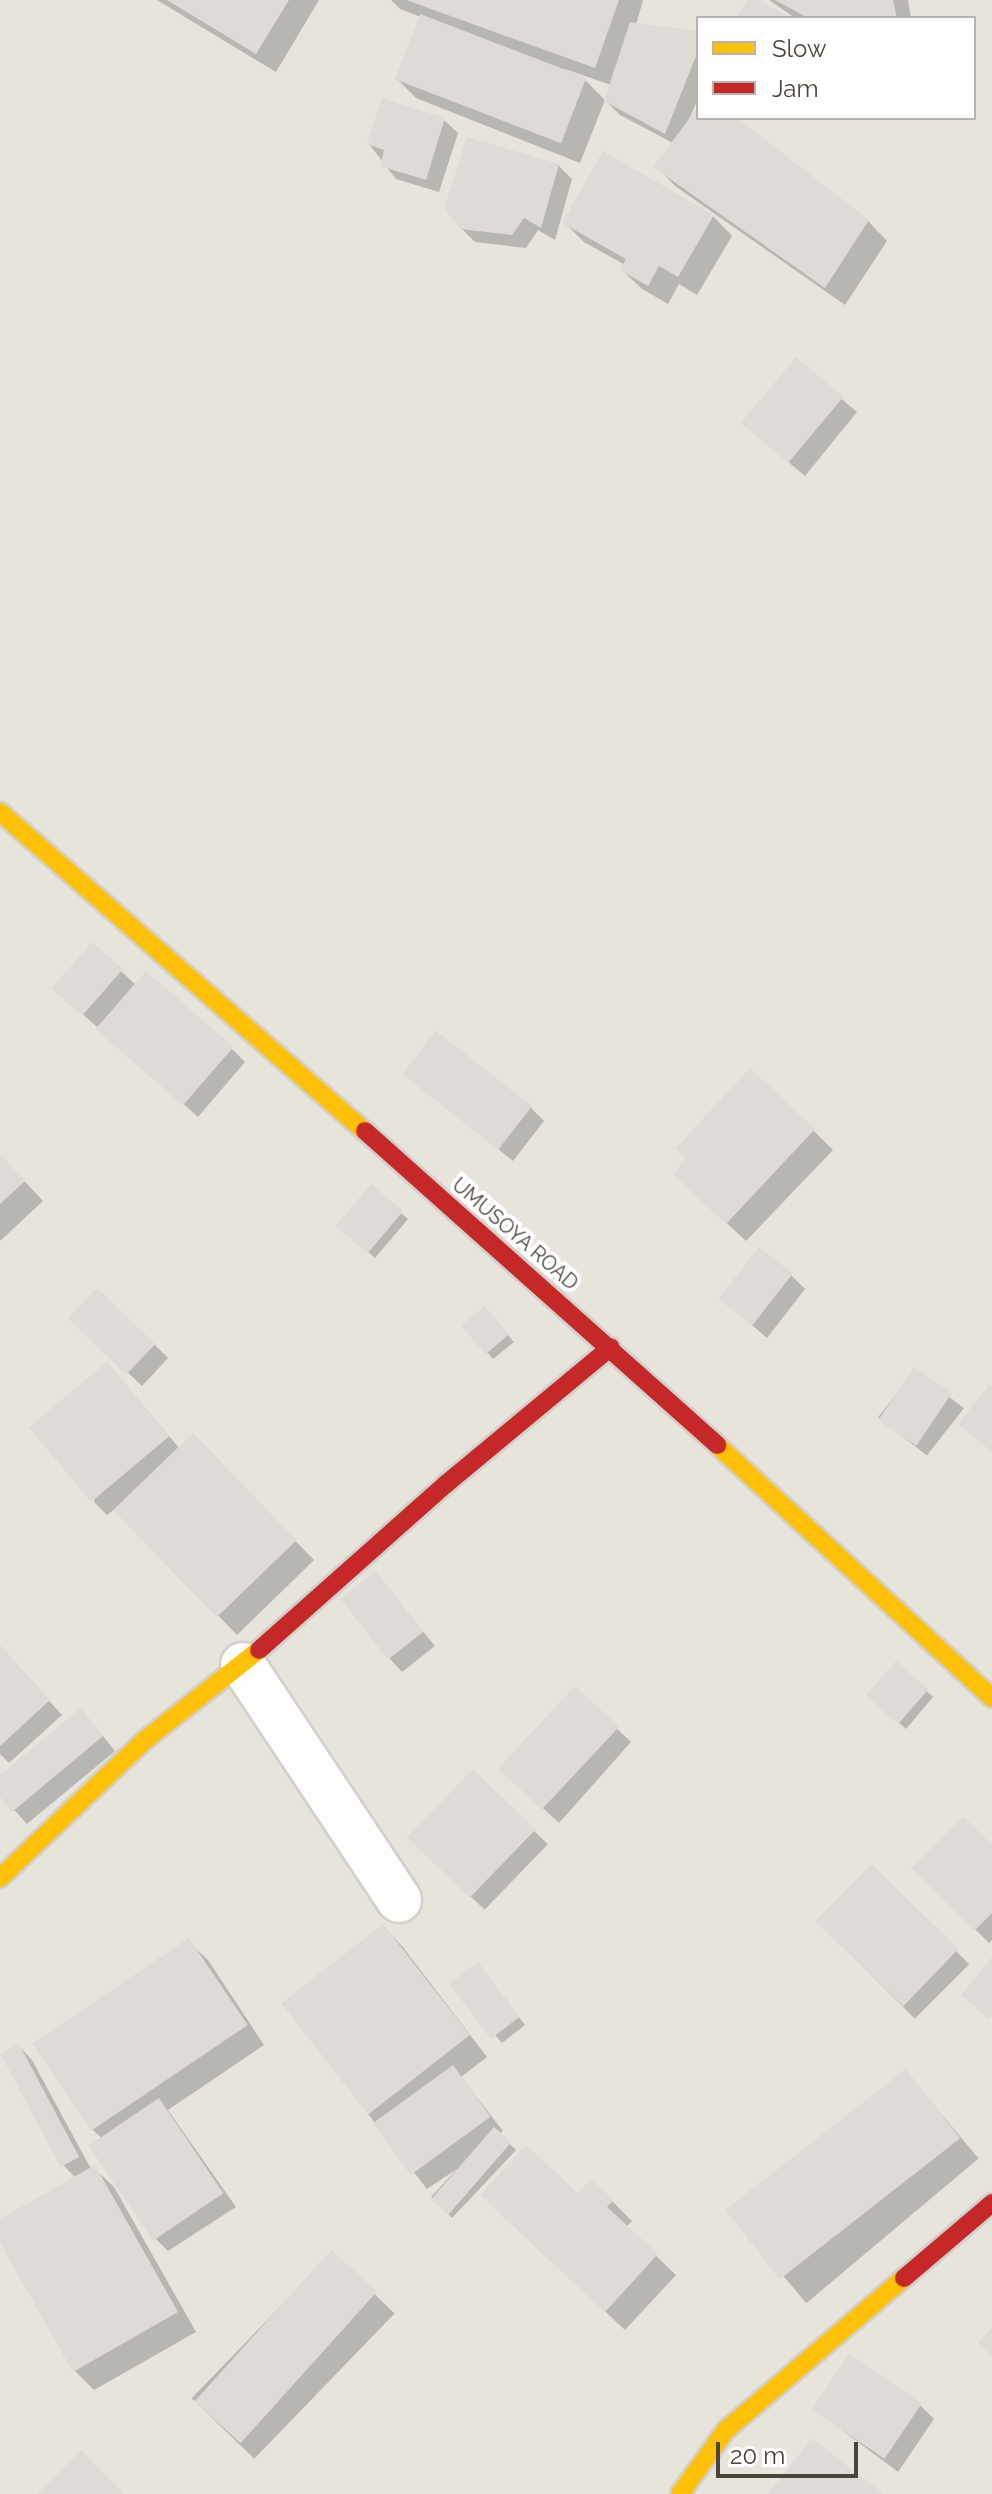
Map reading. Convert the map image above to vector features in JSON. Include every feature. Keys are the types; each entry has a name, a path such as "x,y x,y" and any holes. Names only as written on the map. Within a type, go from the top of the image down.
{"main road":[{"name":"UMUSOYA ROAD","path":"0,812 611,1347 992,1698"},
{"path":"0,1878 145,1740 243,1665 446,1484 611,1347"},
{"path":"680,2494 726,2430 992,2203"}],"street":[{"path":"243,1665 399,1900"}],"shaded area":[{"path":"0,0 992,0 992,2494 0,2494"}],"building":[{"path":"167,0 289,0 256,54"},
{"path":"406,0 619,0 595,68"},
{"path":"747,0 760,0 788,16 737,16"},
{"path":"775,0 893,0 897,16 804,16"},
{"path":"420,14 586,78 561,143 395,79"},
{"path":"630,22 696,31 696,56 665,134 604,101"},
{"path":"382,98 445,118 426,180 380,166 384,150 367,144"},
{"path":"696,110 696,120 740,120 869,220 825,288 653,167"},
{"path":"467,137 559,164 541,228 524,218 512,235 460,229 444,208"},
{"path":"603,151 714,215 678,277 659,266 648,286 620,270 626,259 562,223"},
{"path":"796,357 843,397 788,463 741,423"},
{"path":"92,942 123,969 82,1016 51,989"},
{"path":"146,971 234,1047 183,1105 95,1029"},
{"path":"436,1031 532,1106 498,1149 402,1074"},
{"path":"750,1068 815,1129 726,1224 673,1174 686,1159 675,1149"},
{"path":"0,1154 25,1181 0,1204"},
{"path":"371,1184 403,1211 368,1253 336,1226"},
{"path":"759,1247 793,1273 752,1325 718,1299"},
{"path":"97,1288 155,1344 126,1374 68,1318"},
{"path":"485,1306 509,1334 486,1354 462,1326"},
{"path":"107,1362 169,1436 91,1502 29,1428"},
{"path":"914,1367 952,1393 916,1446 878,1420"},
{"path":"990,1384 992,1386 992,1452 958,1424"},
{"path":"193,1433 297,1540 217,1617 113,1510"},
{"path":"376,1571 423,1632 388,1659 341,1599"},
{"path":"0,1645 50,1700 0,1746"},
{"path":"896,1661 928,1689 898,1724 866,1696"},
{"path":"575,1686 619,1727 542,1810 498,1769"},
{"path":"81,1708 103,1736 12,1812 0,1797 0,1775"},
{"path":"473,1769 536,1829 470,1898 407,1837"},
{"path":"963,1816 992,1845 992,1913 974,1931 911,1868"},
{"path":"871,1864 959,1949 903,2006 815,1922"},
{"path":"383,1924 470,2035 368,2115 281,2003"},
{"path":"189,1938 248,2025 91,2131 32,2044"},
{"path":"992,1957 992,2016 989,2019 961,1995"},
{"path":"478,1962 520,2017 491,2039 449,1984"},
{"path":"19,2044 79,2157 61,2167 0,2054"},
{"path":"453,2065 491,2117 411,2175 373,2123"},
{"path":"906,2069 960,2138 780,2279 726,2210"},
{"path":"159,2098 223,2193 153,2241 89,2146"},
{"path":"494,2127 511,2142 448,2215 431,2199"},
{"path":"526,2145 578,2193 591,2179 614,2200 607,2207 658,2254 605,2312 480,2195"},
{"path":"95,2165 178,2312 73,2372 0,2243 0,2219"},
{"path":"331,2250 377,2291 241,2443 194,2402"},
{"path":"992,2327 992,2355 978,2343"},
{"path":"849,2354 922,2403 884,2459 812,2410"},
{"path":"812,2438 883,2494 768,2494"},
{"path":"81,2450 124,2494 37,2494"}],"traffic: slow":[{"path":"0,812 365,1131"},
{"path":"717,1445 992,1698"},
{"path":"0,1878 145,1740 259,1650"},
{"path":"680,2494 726,2430 904,2278"}],"traffic: jam":[{"path":"365,1131 717,1445"},
{"path":"259,1650 446,1484 611,1347"},
{"path":"904,2278 992,2203"}]}
